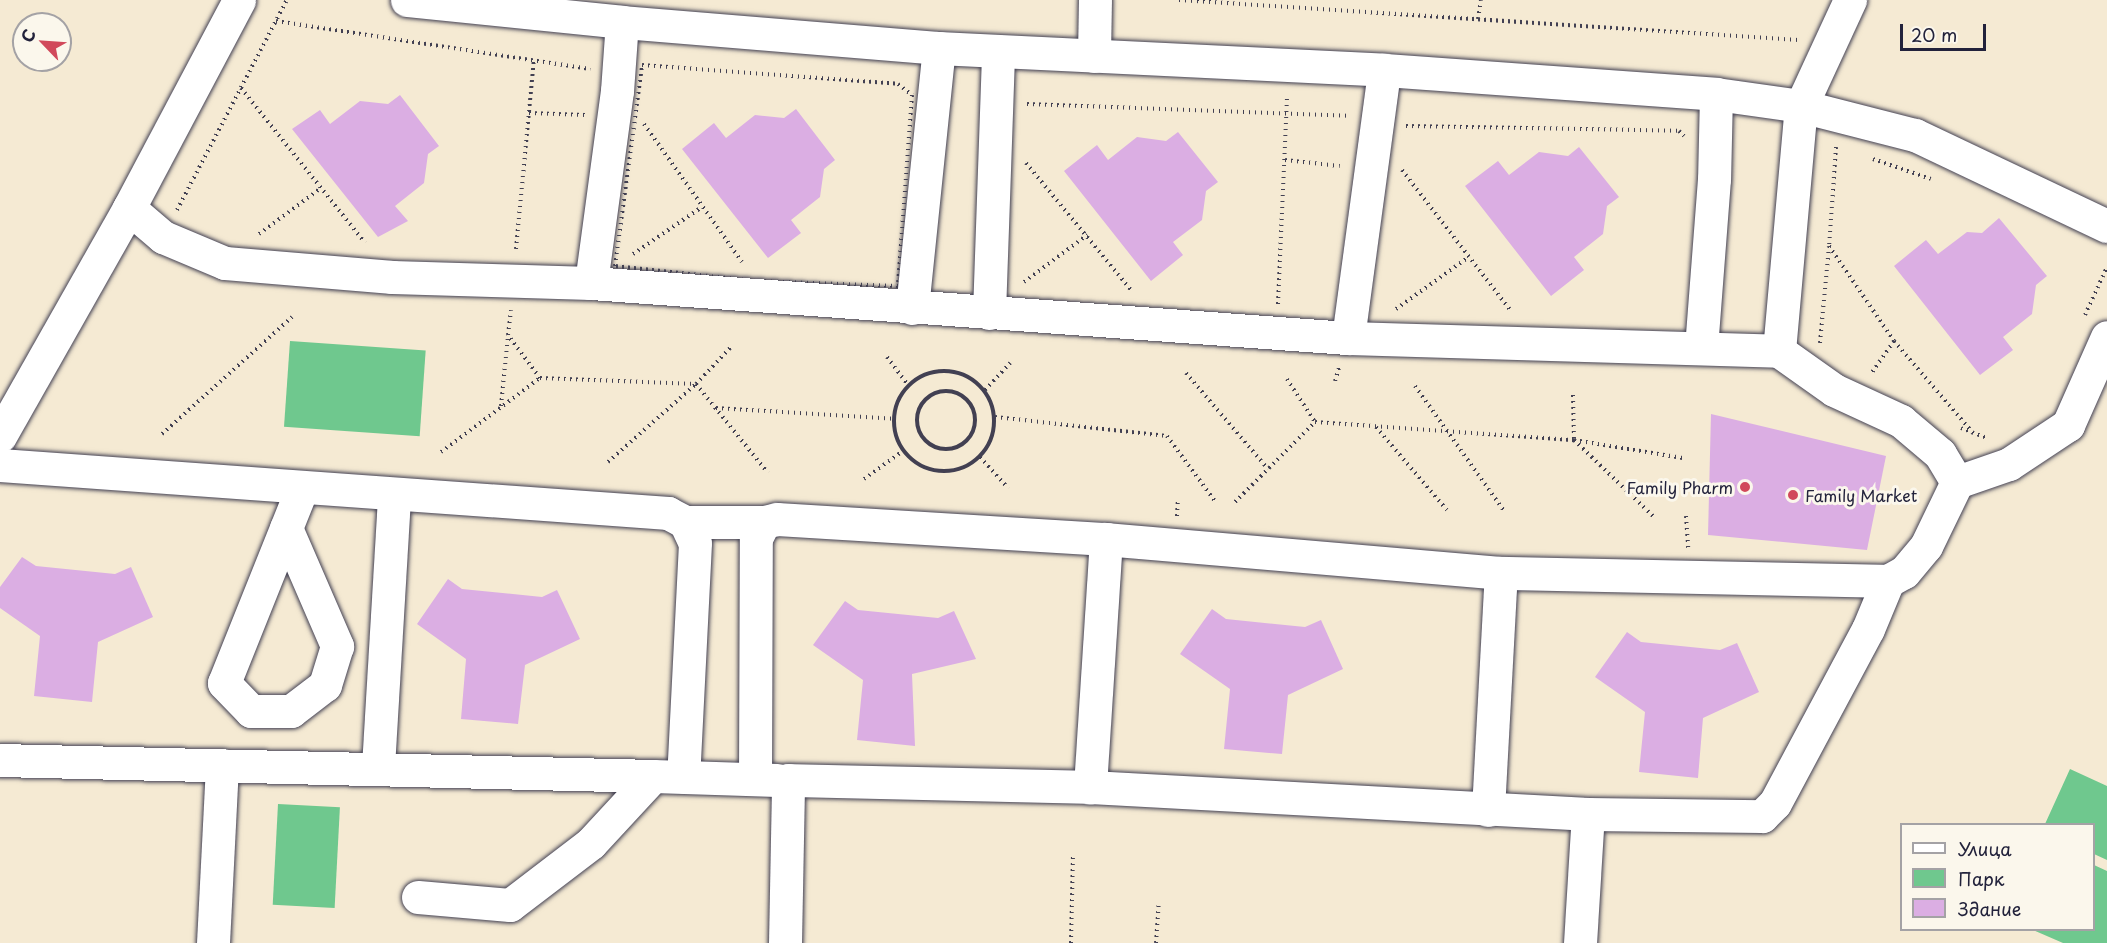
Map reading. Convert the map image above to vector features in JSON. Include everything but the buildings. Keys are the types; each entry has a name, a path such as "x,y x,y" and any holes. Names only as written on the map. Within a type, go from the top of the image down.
{"lane":[{"path":"0,436 129,208 239,0"},
{"path":"407,0 622,22 939,48 1384,70 1716,94 1801,106 1915,135 2107,226"},
{"path":"1094,56 1095,0"},
{"path":"1779,351 1801,106 1850,0"},
{"path":"603,274 610,97 622,22"},
{"path":"912,308 939,48"},
{"path":"989,313 998,51"},
{"path":"1348,338 1384,70"},
{"path":"1701,347 1714,178 1716,94"},
{"path":"129,208 163,237 225,263 514,268 761,289 912,308 1348,338 1779,351 1834,390 1901,422 1940,454 1957,482"},
{"path":"0,465 668,513 685,522 764,522 777,519 1106,539 1501,573 1888,581 1904,572 1926,546 1957,482 2009,464 2068,425 2107,337"},
{"path":"286,528 336,646 326,684 291,711 251,711 224,683 286,528 302,488"},
{"path":"378,768 394,494"},
{"path":"418,897 510,905 591,843 668,777 695,543 685,522"},
{"path":"755,779 756,538 764,522"},
{"path":"1090,788 1106,539"},
{"path":"1488,810 1501,573"},
{"path":"0,760 1090,788 1488,810 1588,814 1762,816 1775,803 1786,783 1868,629 1888,581"},
{"path":"213,943 222,765"},
{"path":"785,943 788,780"},
{"path":"1580,943 1588,814"}],"path":[{"path":"163,237 287,0"},
{"path":"1179,0 1830,42"},
{"path":"1478,20 1481,0"},
{"path":"276,21 590,69 610,97 702,207 761,289"},
{"path":"501,407 534,59"},
{"path":"529,112 589,116 642,65 898,84 912,95 898,286 761,289 603,274"},
{"path":"241,88 373,253"},
{"path":"603,274 610,97"},
{"path":"1025,116 1027,104 1354,116 1358,122"},
{"path":"1277,305 1288,113"},
{"path":"1819,353 1838,115"},
{"path":"1393,126 1679,131 1690,143"},
{"path":"1021,157 1138,299"},
{"path":"1285,160 1345,167"},
{"path":"1396,161 1513,314"},
{"path":"251,240 321,188"},
{"path":"603,274 702,207"},
{"path":"1829,246 1894,341 1975,436"},
{"path":"1390,313 1469,257"},
{"path":"162,434 292,317"},
{"path":"508,335 540,378"},
{"path":"1868,379 1894,341"},
{"path":"608,462 696,384 729,348"},
{"path":"887,357 908,385"},
{"path":"985,390 1010,363"},
{"path":"948,370 962,373 985,390 995,417 989,445 980,457 962,468 940,471 926,468 903,451 894,419 900,396 908,385 926,374 948,370"},
{"path":"1186,373 1268,469"},
{"path":"441,452 540,378 696,384 768,473"},
{"path":"1287,379 1315,422"},
{"path":"1415,386 1505,512"},
{"path":"946,391 967,400 976,421 967,442 946,450 925,441 916,420 925,400 946,391"},
{"path":"1573,394 1574,440 1654,517"},
{"path":"715,408 894,419"},
{"path":"995,417 1167,436 1215,501"},
{"path":"1235,502 1315,422 1574,440 1683,458"},
{"path":"1376,426 1447,510"},
{"path":"864,478 903,451"},
{"path":"980,457 1008,488"},
{"path":"1071,943 1073,855"},
{"path":"1156,943 1159,904"}],"green space":[{"path":"290,341 426,350 420,436 284,427"},
{"path":"2070,769 2107,786 2107,860 2095,854 2095,823 2045,823"},
{"path":"278,804 340,807 335,908 273,905"},
{"path":"2095,865 2107,871 2107,943 2063,943 2035,931 2095,931"}],"place":[{"name":"Family Pharm","path":"1745,487"},
{"name":"Family Market","path":"1793,495"}]}
